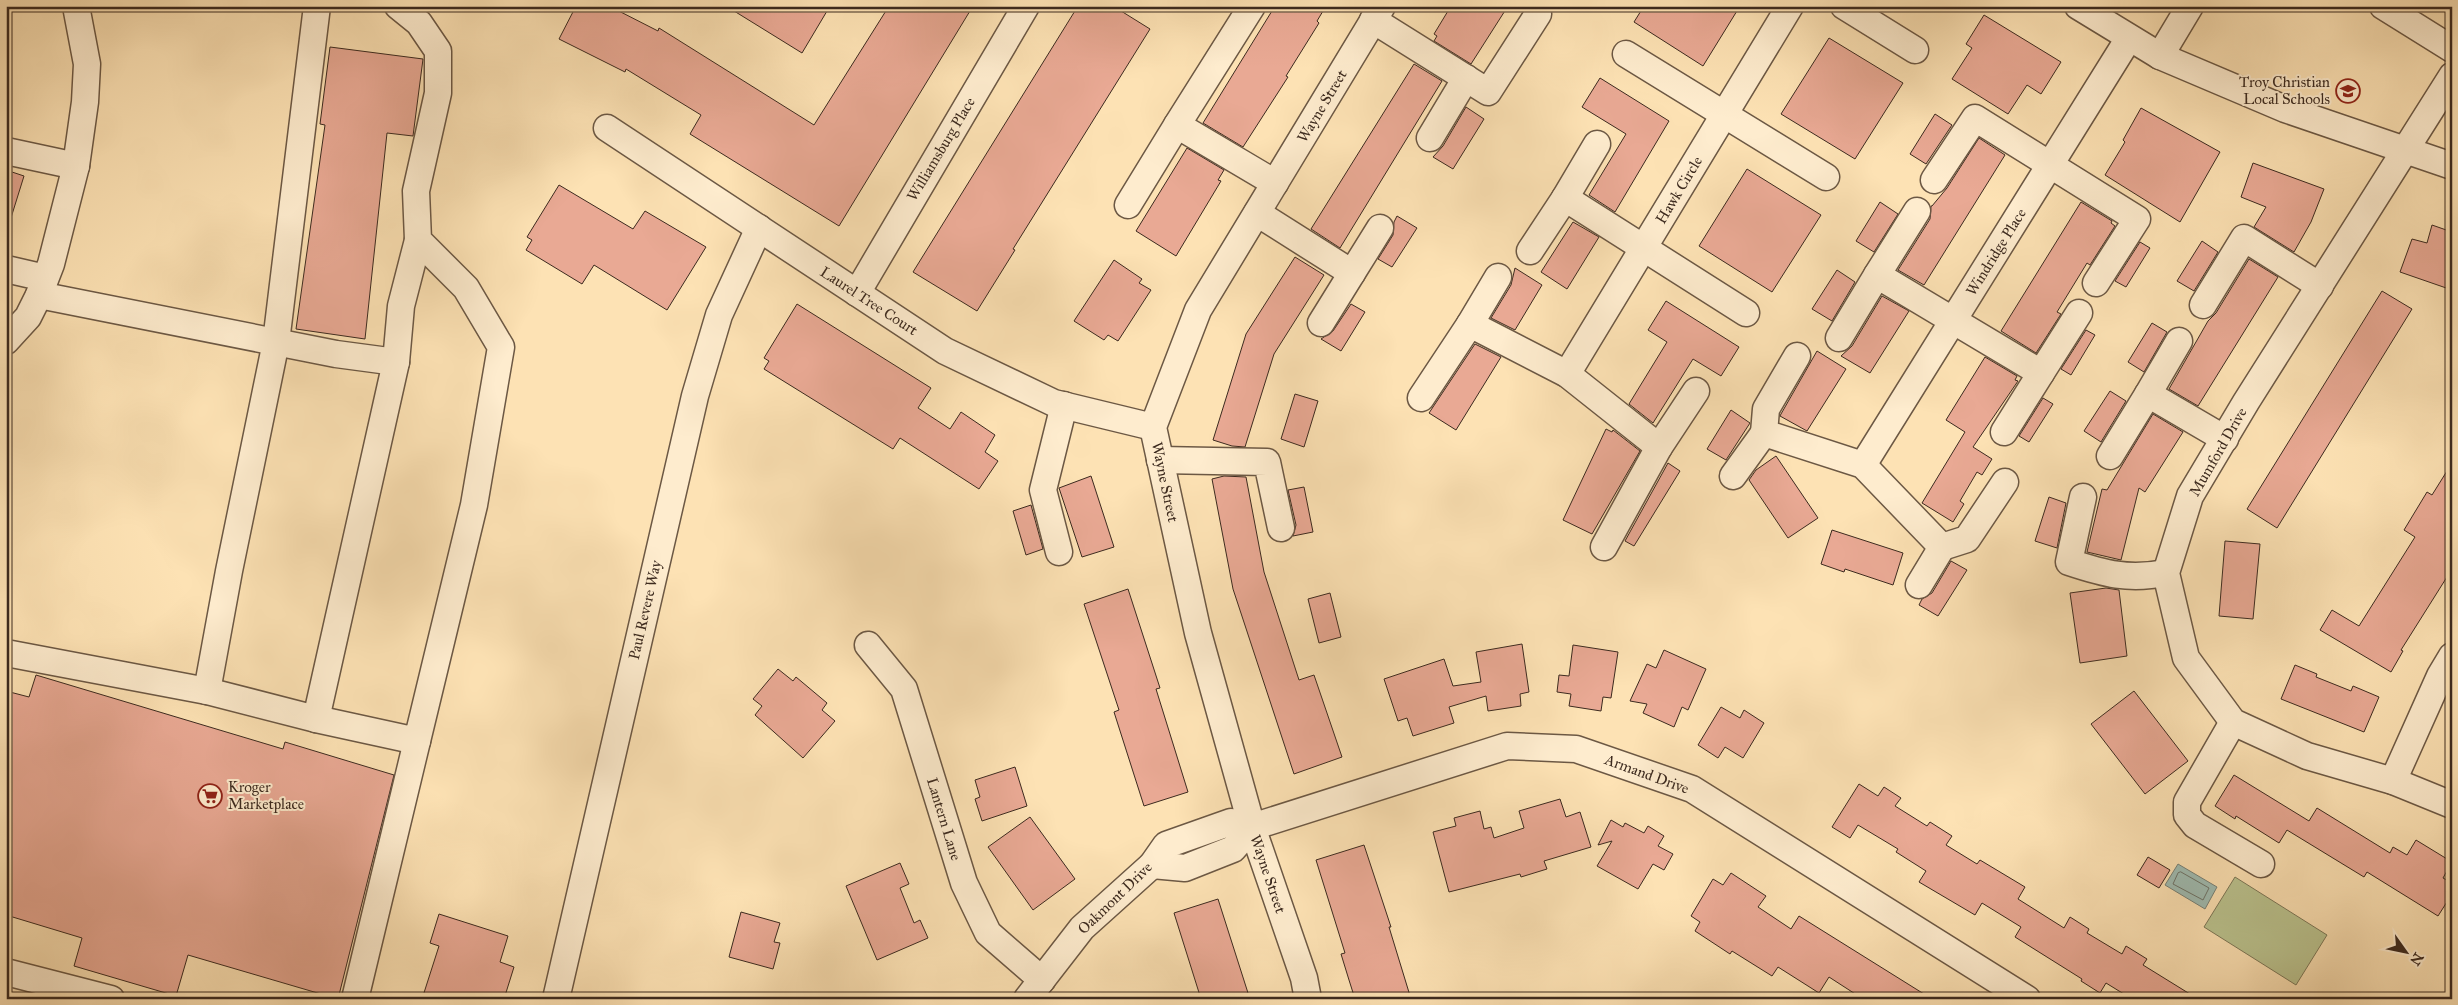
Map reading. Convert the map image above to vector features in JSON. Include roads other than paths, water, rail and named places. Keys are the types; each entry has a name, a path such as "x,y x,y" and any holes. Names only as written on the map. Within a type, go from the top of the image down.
{"street":[{"path":"6,341 28,317 42,287 76,166 85,102 87,64 76,6"},
{"path":"207,691 229,570 276,342 316,6"},
{"path":"316,719 396,362 401,306 418,240 416,191 438,93 438,51 419,23 398,6"},
{"name":"Williamsburg Place","path":"857,292 1026,6"},
{"path":"1128,205 1252,6"},
{"name":"Hawk Circle","path":"1567,374 1790,6"},
{"path":"1844,6 1915,50"},
{"path":"2078,6 2160,56 2285,109 2406,152 2452,166"},
{"path":"2160,56 2190,6"},
{"path":"2383,6 2452,49"},
{"path":"1378,13 1488,92 1538,14"},
{"name":"Wayne Street","path":"1308,999 1304,978 1252,827 1198,633 1153,427 1198,310 1378,13"},
{"name":"Windridge Place","path":"1863,465 2129,38"},
{"path":"1626,54 1826,177"},
{"name":"Mumford Drive","path":"2166,573 2190,496 2452,76"},
{"path":"1430,138 1466,78"},
{"path":"1934,180 1975,118 2136,219 2096,283"},
{"path":"1177,125 1275,183"},
{"name":"Laurel Tree Court","path":"608,128 945,351 1054,403 1153,427"},
{"path":"1530,251 1565,198 1597,144"},
{"path":"6,151 76,166"},
{"path":"1565,198 1746,313"},
{"path":"1839,338 1917,211"},
{"path":"1257,213 1352,273"},
{"name":"Paul Revere Way","path":"556,999 695,396 719,315 759,228"},
{"path":"1321,323 1380,228"},
{"path":"2203,305 2244,238 2320,286"},
{"path":"355,999 474,506 501,347 466,288 418,240"},
{"path":"6,269 42,287 276,342 396,362"},
{"path":"1877,275 2041,373"},
{"path":"1421,398 1470,324 1498,277"},
{"path":"2004,432 2079,313"},
{"path":"1470,324 1567,374 1658,447"},
{"path":"2110,456 2179,341"},
{"path":"1733,476 1764,433 1766,409 1796,356"},
{"path":"1604,547 1658,447 1696,391"},
{"path":"2148,394 2225,439"},
{"path":"1060,552 1043,490 1064,405"},
{"path":"1764,433 1863,465 1942,547"},
{"path":"1160,460 1266,462 1281,528"},
{"path":"1919,585 1942,547 1967,539 2005,482"},
{"path":"2083,497 2069,562 2107,574 2146,576 2166,573 2186,658 2233,722 2308,756 2393,781 2452,805"},
{"name":"Lantern Lane","path":"868,645 904,689 964,883 988,933 1034,989"},
{"path":"6,653 207,691 316,719 417,741"},
{"path":"2393,781 2440,676 2452,656"},
{"path":"2233,722 2187,802 2187,815 2195,824 2261,864"},
{"name":"Armand Drive","path":"1252,827 1507,746 1576,748 1692,789 2027,999"},
{"name":"Oakmont Drive","path":"1034,989 1082,928 1152,866 1166,845 1231,822 1252,827"},
{"path":"6,972 111,999"}],"water":[{"path":"2178,864 2217,887 2205,909 2165,885"}],"place":[{"name":"Troy Christian Local Schools","path":"2348,91"},
{"name":"Kroger Marketplace","path":"210,796"}]}
